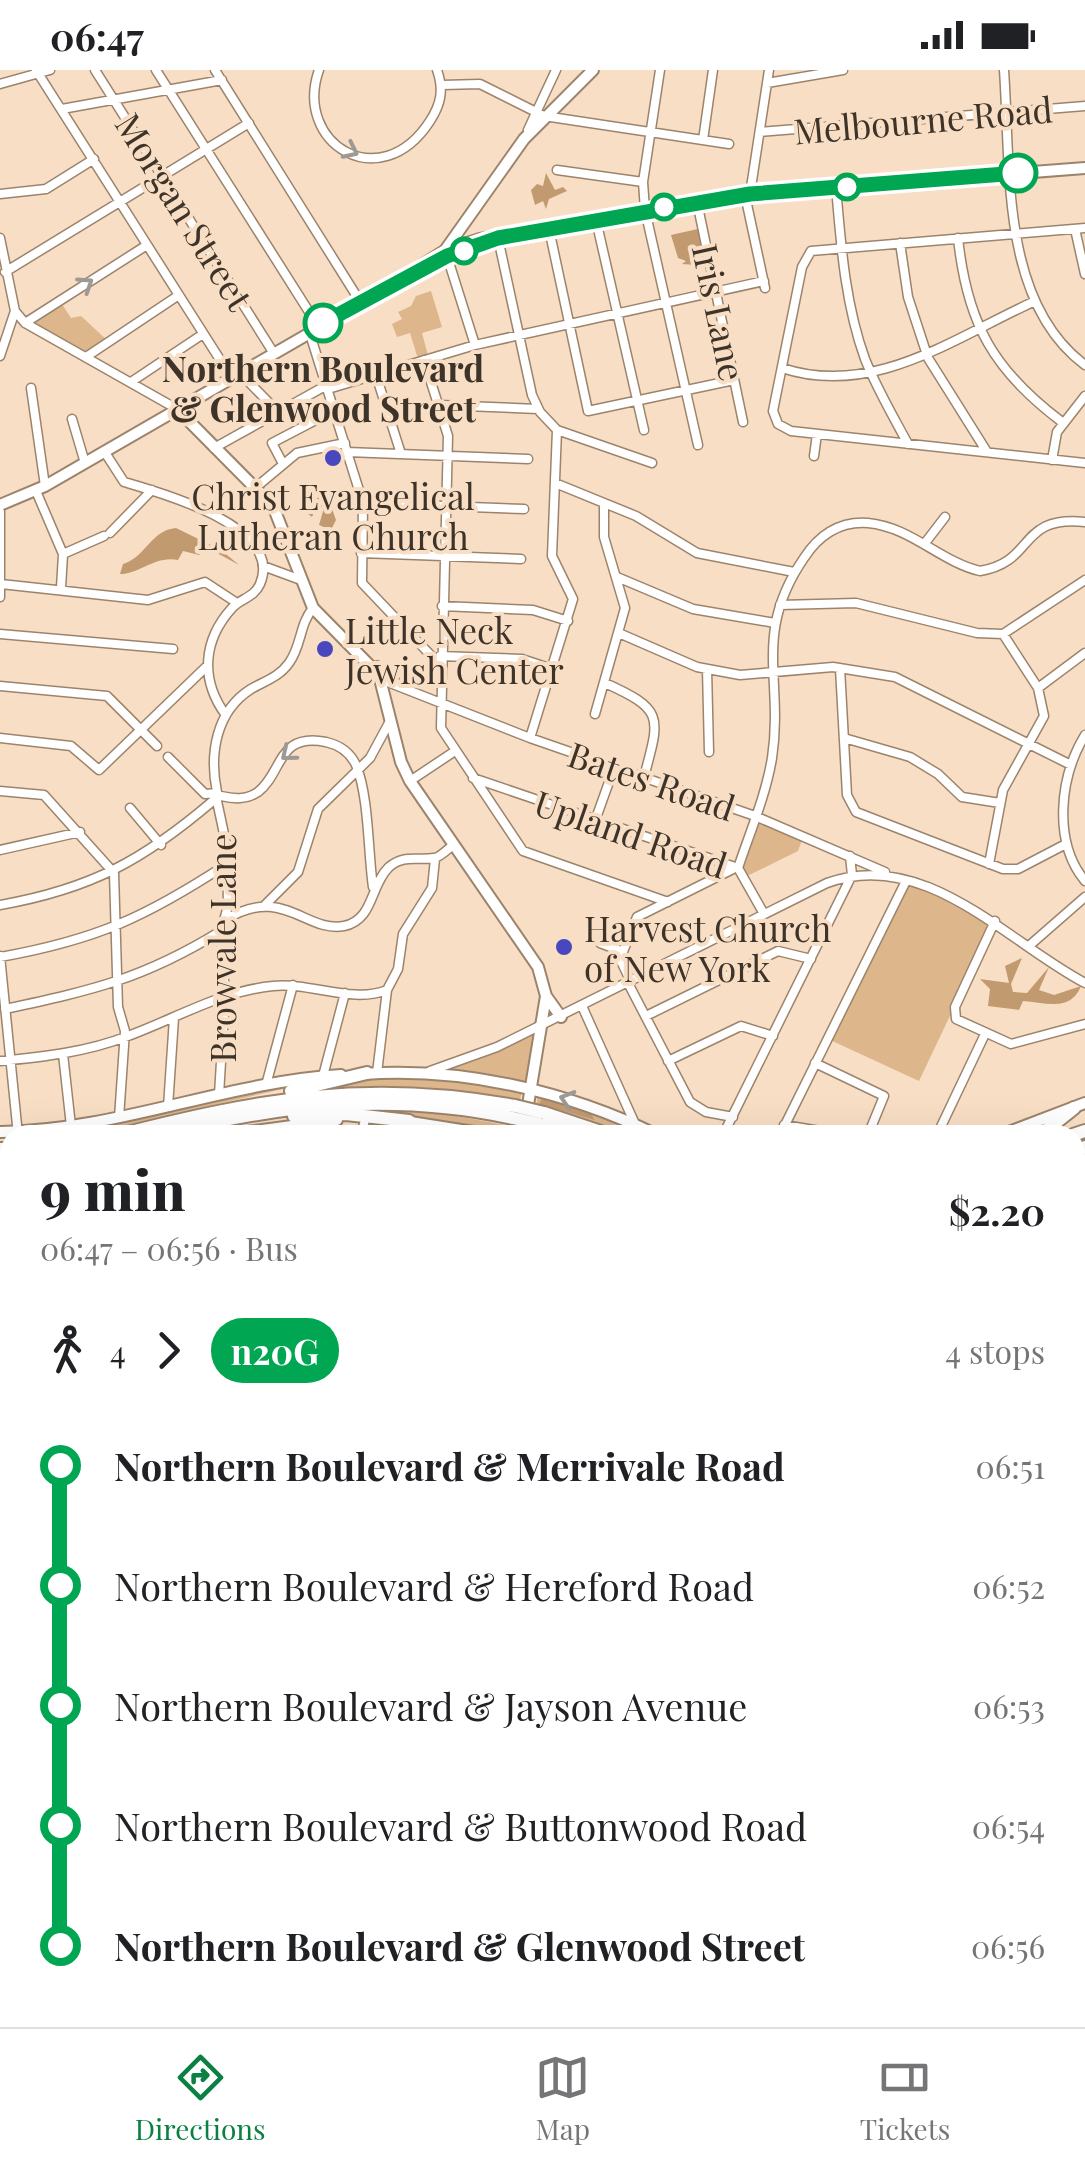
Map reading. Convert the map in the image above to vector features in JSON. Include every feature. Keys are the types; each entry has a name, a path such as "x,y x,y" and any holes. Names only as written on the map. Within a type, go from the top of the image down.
{"highway":[{"path":"159,1125 372,1073"},
{"path":"243,1104 321,1094 398,1092 569,1125"},
{"path":"202,1125 277,1110 338,1104 428,1104 514,1112"},
{"path":"1053,1125 1080,1105"},
{"path":"217,1125 304,1114 380,1115 409,1121"},
{"path":"541,1118 555,1125"}],"main road":[{"path":"446,253 540,115 593,70"},
{"path":"462,229 466,238 480,240 747,194 1085,168"},
{"path":"446,253 498,238"},
{"path":"0,509 446,253 480,240"},
{"path":"177,409 274,506 313,608 395,683"},
{"path":"369,662 383,688 396,746 410,781 538,967 546,996 561,1016"},
{"path":"525,1125 546,996"},
{"path":"76,1125 266,1085 372,1073 421,1073 530,1089 635,1124"},
{"path":"1027,1125 1080,1105"},
{"path":"275,1125 365,1120 409,1121 420,1125"}],"street":[{"path":"0,84 50,70"},
{"name":"Morgan Street","path":"94,70 274,352"},
{"path":"156,70 313,329 363,503 364,587 440,661 522,660 552,669"},
{"path":"216,70 361,303"},
{"path":"319,70 314,96 324,131 344,150 372,159 391,158 414,144 435,112 442,86 437,70"},
{"path":"540,115 556,70"},
{"path":"660,70 643,182 645,210 698,445"},
{"path":"703,140 713,70"},
{"path":"214,448 328,387 475,345 715,292 765,285 747,194 769,70"},
{"path":"767,83 843,70"},
{"path":"1004,70 1017,234 1033,302 1052,336 1085,365"},
{"path":"37,72 203,334 235,375 278,412"},
{"path":"62,109 222,80"},
{"path":"442,86 487,86 540,115 729,144"},
{"name":"Melbourne Road","path":"760,132 1085,106"},
{"path":"5,272 248,122"},
{"path":"0,194 46,188 94,160"},
{"path":"556,170 643,182"},
{"path":"836,188 851,310 872,376 908,444"},
{"name":"Iris Lane","path":"696,202 743,422"},
{"path":"596,220 644,430"},
{"path":"549,229 588,409 734,380"},
{"path":"1085,274 1080,229 811,251 804,258 774,406 776,421 786,430 1085,463"},
{"path":"0,238 15,311 26,324 177,409"},
{"path":"498,238 538,409 557,430 652,463"},
{"path":"958,238 964,283 979,327 1013,382 1062,422"},
{"path":"900,243 908,297 926,351 988,453"},
{"path":"26,324 147,245"},
{"path":"446,253 475,345"},
{"path":"86,357 178,296"},
{"path":"782,368 830,378 872,376 1033,302"},
{"path":"0,356 15,311"},
{"path":"131,382 203,334"},
{"path":"424,360 448,435 439,722 523,852 668,902"},
{"path":"376,375 401,454"},
{"path":"31,388 41,488 62,554 61,588"},
{"path":"1052,460 1062,422 1085,396"},
{"path":"440,405 538,409"},
{"path":"282,462 272,443 335,410"},
{"path":"72,420 85,462"},
{"path":"530,738 568,621 572,593 556,572 552,556 557,430"},
{"path":"814,456 817,434"},
{"path":"255,488 282,462 306,450 346,447 401,454 528,458"},
{"path":"104,452 124,482 198,504 230,525 256,552 263,566 256,592 237,603 214,637 206,667 214,696 226,714 242,696 286,666 299,643 301,622 313,608"},
{"path":"555,482 604,503 698,554 794,572"},
{"path":"62,554 107,534 152,490"},
{"path":"363,503 524,509"},
{"path":"595,714 626,608 604,537 604,503"},
{"path":"0,509 0,596"},
{"path":"925,542 945,517"},
{"path":"637,917 736,868 773,753 770,675 774,623 794,572 820,538 848,525 877,525 925,542 966,566 986,570 1013,558 1042,525 1060,520 1085,522"},
{"path":"361,553 521,559"},
{"path":"263,566 302,580"},
{"path":"617,576 693,609 748,622 774,623"},
{"path":"780,605 856,602 977,633 1004,634 1085,580"},
{"path":"1,584 148,600 205,582 237,603"},
{"path":"442,606 533,610 568,621"},
{"path":"0,634 173,650"},
{"path":"621,634 708,669 752,677 840,668 902,680 1070,765"},
{"path":"989,864 1000,803 1010,774 1044,716 1038,688 1004,634"},
{"path":"424,649 434,650 440,644"},
{"path":"1038,688 1085,653"},
{"path":"0,738 71,746 99,770 206,667"},
{"path":"840,668 847,795 856,812 989,864 1018,869 1064,846"},
{"path":"708,669 709,752"},
{"path":"383,688 395,683"},
{"name":"Bates Road","path":"395,683 530,738 755,816 850,856 995,921 1085,983"},
{"path":"605,683 644,701 656,715 656,733 644,778"},
{"path":"0,686 107,696 157,746"},
{"name":"Bates Road","path":"383,688 408,689"},
{"name":"Browvale Lane","path":"219,1095 225,996 222,931 228,906 214,752 226,714"},
{"path":"264,906 276,898 300,866 318,809 370,758 390,720"},
{"path":"1085,735 1070,765 1064,846 1085,882"},
{"path":"844,738 910,757 938,774 962,797 1000,803"},
{"path":"168,757 216,797 243,798 259,791 281,755 301,743 322,741 370,758"},
{"path":"380,742 390,741 396,746"},
{"path":"410,781 456,750"},
{"path":"347,752 358,772 373,888"},
{"path":"595,821 614,768"},
{"name":"Upland Road","path":"474,778 736,868 764,914"},
{"path":"348,782 360,788"},
{"path":"0,791 44,795 114,873 118,928 116,985 124,1038 119,1118"},
{"path":"0,905 55,895 114,873 162,845 216,797"},
{"path":"130,808 162,845"},
{"path":"0,850 80,832"},
{"path":"225,920 238,912 264,906 342,926 366,912 373,888 406,858 435,859 453,845"},
{"path":"729,1125 852,876 850,856"},
{"path":"372,1073 387,990 398,969 403,934 432,888 435,859"},
{"path":"17,1125 5,1061 0,956 60,946 118,928 226,864"},
{"path":"215,871 226,876"},
{"path":"371,874 382,876"},
{"path":"421,1073 472,1057 541,1026 764,914 852,876 894,876"},
{"path":"784,1125 906,881"},
{"path":"647,895 620,961 690,1102 706,1112 733,1117"},
{"path":"1030,946 1085,897"},
{"path":"276,898 279,908"},
{"path":"228,906 238,912"},
{"path":"995,921 954,1012 956,1019 985,1034 1019,1043 1085,1024"},
{"path":"5,1009 116,985 173,961 222,931"},
{"path":"210,938 222,942"},
{"path":"600,943 621,951"},
{"path":"646,1016 778,951 811,959"},
{"path":"5,1061 64,1054 124,1038 225,996 293,986 365,997 387,990"},
{"path":"266,1085 293,986"},
{"path":"323,1076 345,993"},
{"path":"582,1006 635,1124"},
{"path":"168,1106 174,1018"},
{"path":"668,1061 741,1026 773,1036"},
{"path":"943,1125 985,1034"},
{"path":"64,1054 70,1125"},
{"path":"472,1057 480,1080"},
{"path":"816,1063 884,1098 872,1125"},
{"path":"364,1125 365,1120"}],"shaded area":[{"path":"546,173 555,190 563,187 567,191 549,199 546,209 543,201 535,205 531,190 537,184 543,186"},
{"path":"702,228 710,266 682,264 686,261 678,258 671,235"},
{"path":"431,291 442,327 422,333 429,359 419,362 410,333 397,337 392,324 402,319 398,312 411,306 416,296"},
{"path":"60,301 71,318 81,316 109,342 86,357 26,323"},
{"path":"325,489 336,520 331,530 319,525 324,508 317,505 312,517 306,512"},
{"path":"176,528 221,550 239,565 206,547 199,555 183,551 178,560 162,560 120,574 123,564 160,533"},
{"path":"756,818 803,837 798,851 747,876 740,867"},
{"path":"906,881 995,921 919,1081 828,1039"},
{"path":"1022,958 1011,984 1013,992 1027,993 1049,967 1039,990 1054,995 1081,986 1063,1003 1023,1001 1019,1010 988,1006 990,989 980,979 1009,983 1005,966"},
{"path":"535,1034 527,1087 443,1070"},
{"path":"375,1076 458,1080 522,1090 520,1101 423,1087 320,1088"},
{"path":"326,1079 127,1125 80,1125"},
{"path":"538,1094 630,1125 599,1125 536,1105"},
{"path":"542,1098 589,1111 595,1120 539,1104"},
{"path":"359,1108 435,1112 505,1125 457,1125"}],"bus line":[{"name":"n20G","path":"323,323 447,256 498,238 750,194 1018,173"}],"place":[{"name":"Northern Boulevard & Glenwood Street","path":"323,323"},
{"name":"Christ Evangelical Lutheran Church","path":"333,458"},
{"name":"Little Neck Jewish Center","path":"325,649"},
{"name":"Harvest Church of New York","path":"564,947"}]}
